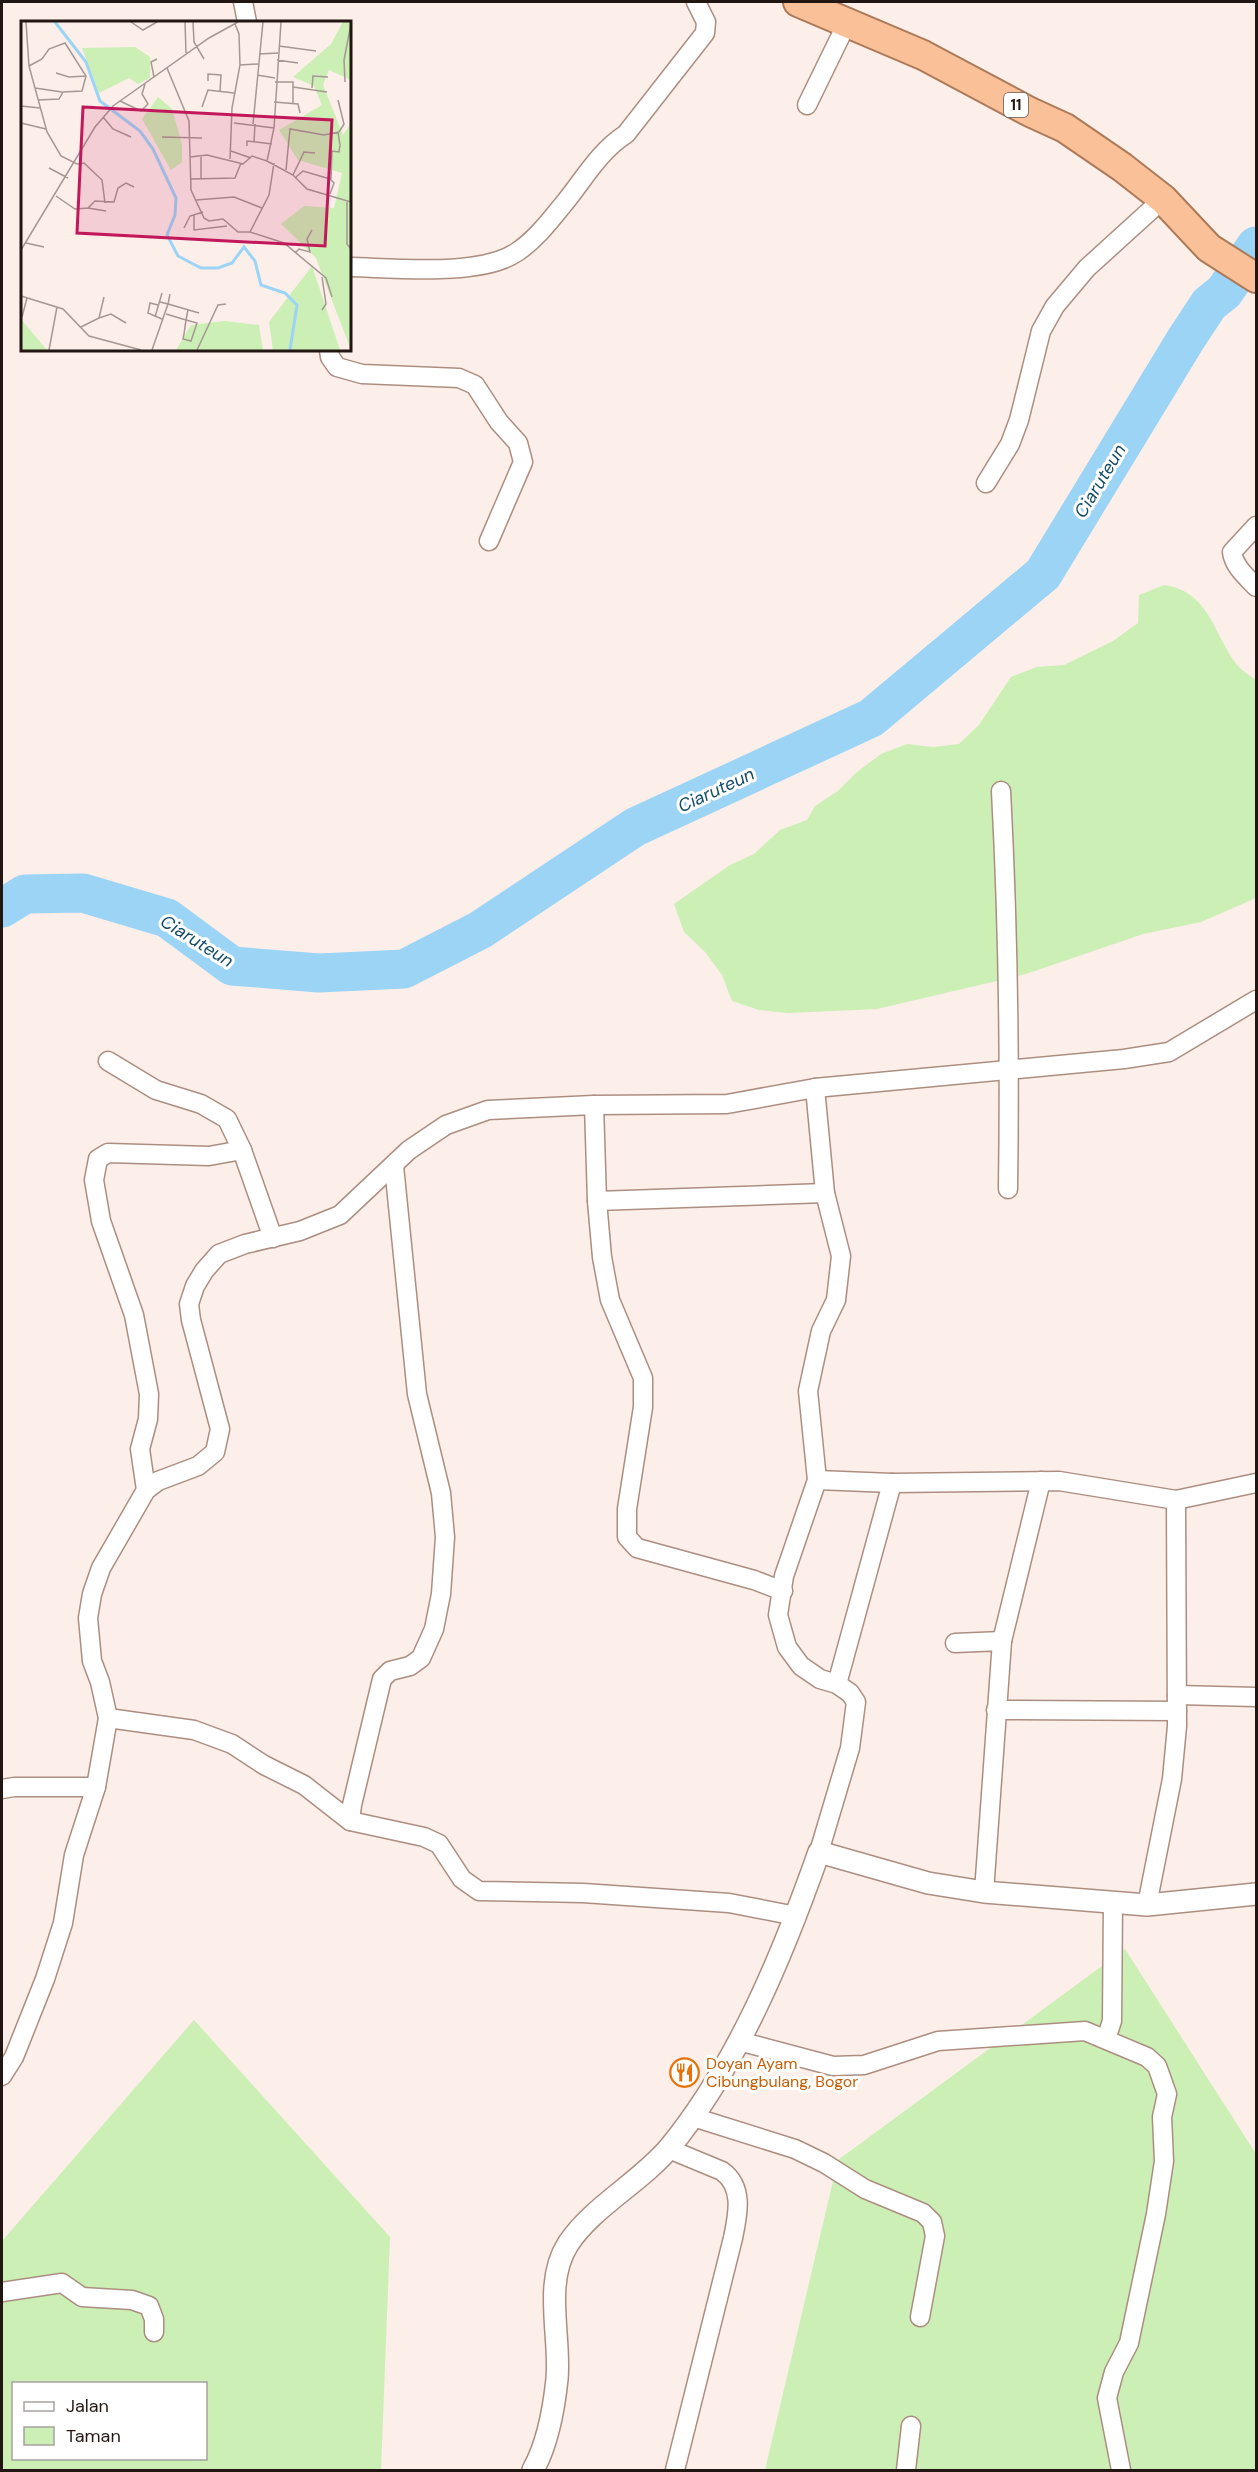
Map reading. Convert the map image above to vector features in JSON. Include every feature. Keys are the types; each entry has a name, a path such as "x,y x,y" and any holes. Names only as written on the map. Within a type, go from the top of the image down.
{"highway":[{"name":"11","path":"798,2 923,55 1065,128 1122,167 1163,199 1209,248 1257,278"}],"street":[{"path":"243,2 247,21"},
{"path":"351,267 477,268 516,253 545,227 595,162 616,140 626,134 705,33 706,22 696,2"},
{"path":"807,105 847,23"},
{"path":"986,483 1010,444 1019,420 1041,331 1055,306 1087,268 1111,249 1163,199"},
{"path":"329,351 330,357 337,367 362,374 459,378 475,385 499,422 518,443 523,462 489,541"},
{"path":"1257,526 1232,552 1233,559 1243,573 1257,587"},
{"path":"1001,790 1008,940 1010,1070 1008,1189"},
{"path":"2,2076 14,2057 49,1968 63,1923 74,1855 96,1787 108,1718 100,1682 92,1661 88,1618 92,1594 101,1568 146,1490 158,1481 198,1466 215,1452 219,1438 220,1429 190,1320 189,1304 195,1286 204,1271 219,1254 245,1244 300,1232 340,1215 409,1150 446,1125 488,1110 594,1105 727,1104 815,1088 1124,1059 1169,1052 1257,1000"},
{"path":"108,1061 156,1090 201,1104 227,1119 242,1150 273,1238"},
{"path":"533,2470 540,2458 556,2379 556,2283 559,2265 568,2244 578,2232 669,2149 693,2117 739,2041 796,1916 819,1852 850,1748 856,1702 850,1693 837,1684 820,1679 801,1666 787,1647 778,1614 784,1576 792,1548 817,1480 808,1391 821,1331 836,1300 841,1256 825,1193 815,1088"},
{"path":"594,1105 597,1201 602,1257 610,1300 643,1378 643,1407 627,1509 627,1537 637,1548 754,1580 783,1591"},
{"path":"146,1490 140,1449 148,1419 149,1394 134,1315 101,1221 94,1180 98,1159 108,1153 209,1156 242,1150"},
{"path":"350,1821 382,1679 390,1671 410,1666 421,1658 434,1629 441,1594 445,1549 441,1493 417,1394 394,1166"},
{"path":"597,1201 825,1193"},
{"path":"817,1480 892,1483 1059,1481 1176,1500 1257,1484"},
{"path":"984,1892 1002,1641 1041,1481"},
{"path":"837,1684 892,1483"},
{"path":"1147,1905 1172,1779 1177,1703 1176,1500"},
{"path":"955,1643 1002,1641"},
{"path":"996,1710 1177,1703 1257,1697"},
{"path":"108,1718 194,1730 232,1744 264,1765 304,1785 350,1821 424,1837 439,1844 462,1879 479,1891 583,1893 729,1903 796,1916"},
{"path":"2,1789 96,1787"},
{"path":"819,1852 928,1883 984,1892 1147,1905 1257,1894"},
{"path":"1107,2039 1112,2021 1113,1902"},
{"path":"739,2041 833,2066 847,2067 864,2065 938,2041 1085,2031 1147,2057 1157,2066 1167,2094 1162,2117 1164,2161 1156,2214 1129,2343 1114,2372 1107,2398 1121,2470"},
{"path":"693,2117 795,2149 824,2163 865,2189 923,2213 932,2222 935,2236 920,2317"},
{"path":"669,2149 729,2176 734,2183 738,2207 734,2238 675,2470"},
{"path":"2,2292 62,2283 82,2297 132,2300 149,2306 154,2319 154,2332"},
{"path":"906,2470 911,2426"}],"green space":[{"path":"1164,585 1180,589 1203,607 1232,658 1241,669 1256,680 1256,898 1201,922 1143,934 1026,974 877,1009 788,1013 759,1010 732,1001 722,975 705,952 684,932 674,904 730,865 754,854 780,830 807,820 815,806 838,791 857,772 881,754 907,744 933,747 959,744 979,725 1011,677 1037,667 1064,665 1113,641 1138,623 1139,595"},
{"path":"1125,1949 1256,2154 1256,2470 765,2470 838,2160"},
{"path":"194,2020 390,2237 381,2470 2,2470 2,2241"}],"waterway":[{"name":"Ciaruteun","path":"2,908 25,894 83,893 167,918 232,966 319,973 404,969 480,930 635,827 871,718 1043,574 1186,339 1209,304 1224,292 1256,246"}],"place":[{"name":"Doyan Ayam Cibungbulang, Bogor","path":"685,2072"}]}
